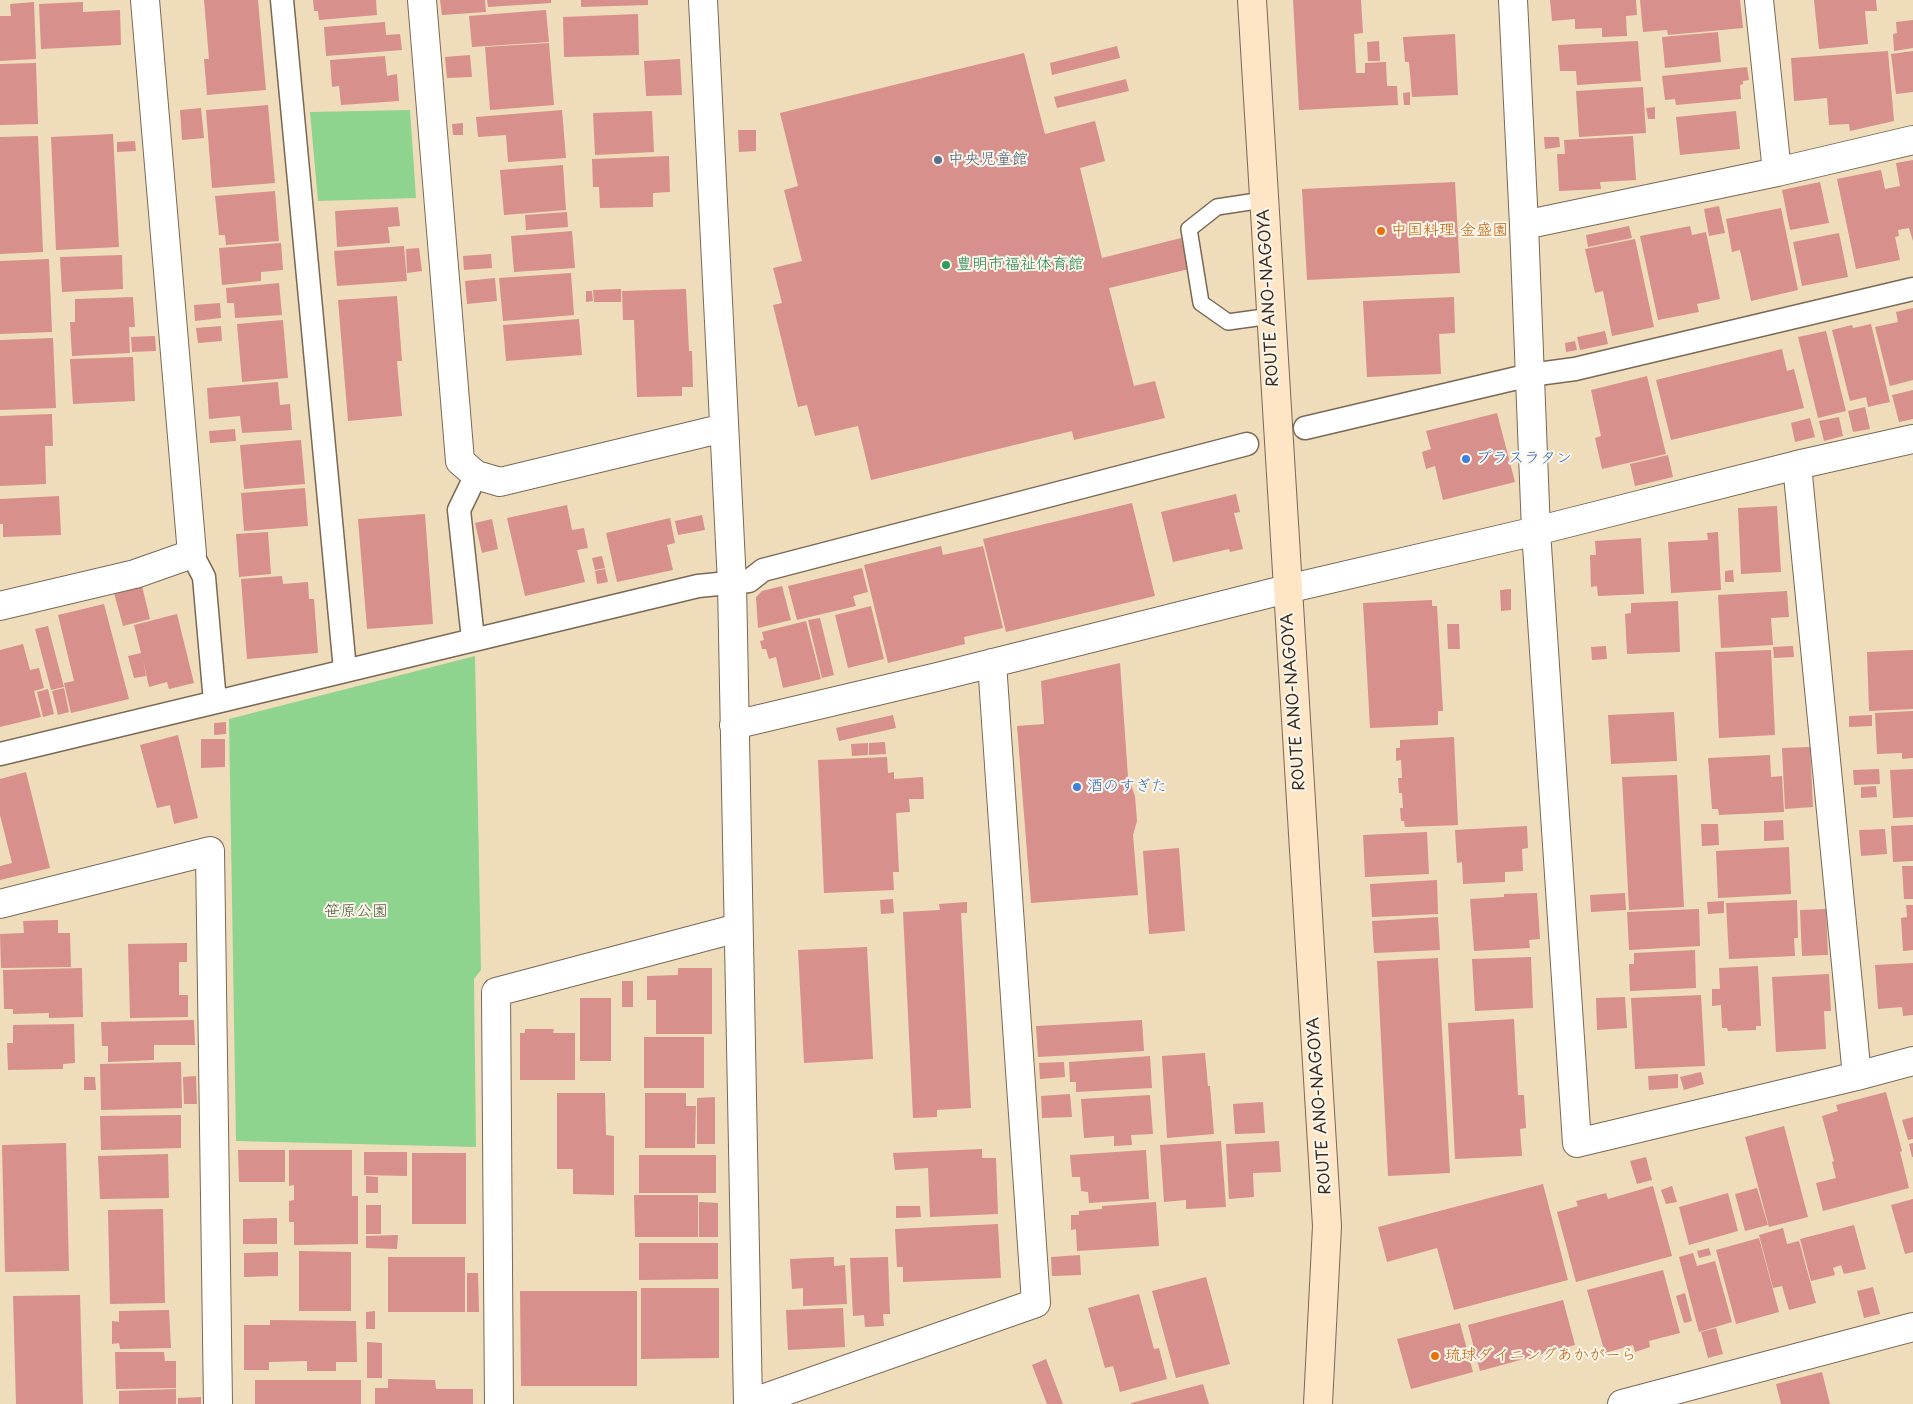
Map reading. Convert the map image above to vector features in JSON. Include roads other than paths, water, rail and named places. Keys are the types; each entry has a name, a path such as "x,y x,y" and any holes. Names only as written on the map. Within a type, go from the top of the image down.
{"main road":[{"name":"ROUTE ANO-NAGOYA","path":"1252,0 1327,1226 1318,1404"}],"street":[{"path":"145,0 192,554 204,578 215,702"},
{"path":"282,0 346,670"},
{"path":"422,0 460,461 476,475 500,482 724,428"},
{"path":"703,0 732,583 748,1404 1036,1303 992,663"},
{"path":"1512,0 1524,225 1536,531 1577,1143 1913,1061"},
{"path":"1759,0 1777,172"},
{"path":"1524,225 1777,172 1913,140"},
{"path":"1305,428 1530,375 1575,369 1913,289"},
{"path":"734,725 1287,589 1536,531 1797,465 1913,439"},
{"path":"0,754 698,586 749,581 763,570 1247,444"},
{"path":"1797,465 1857,1076"},
{"path":"474,639 458,510 476,475"},
{"path":"0,606 135,574 192,554"},
{"path":"0,904 210,851 218,1404"},
{"path":"499,1404 496,992 738,928"},
{"path":"1622,1404 1913,1326"}],"lane":[{"path":"1263,200 1218,207 1189,229 1201,303 1228,322 1271,316"}],"place":[{"name":"中央児童館","path":"938,160"},
{"name":"中国料理 金盛園","path":"1381,231"},
{"name":"豊明市福祉体育館","path":"946,265"},
{"name":"プラスラタン","path":"1466,459"},
{"name":"酒のすぎた","path":"1077,787"},
{"name":"琉球ダイニングあかがーら","path":"1435,1356"}],"park label":[{"name":"笹原公園","path":"356,912"}]}
